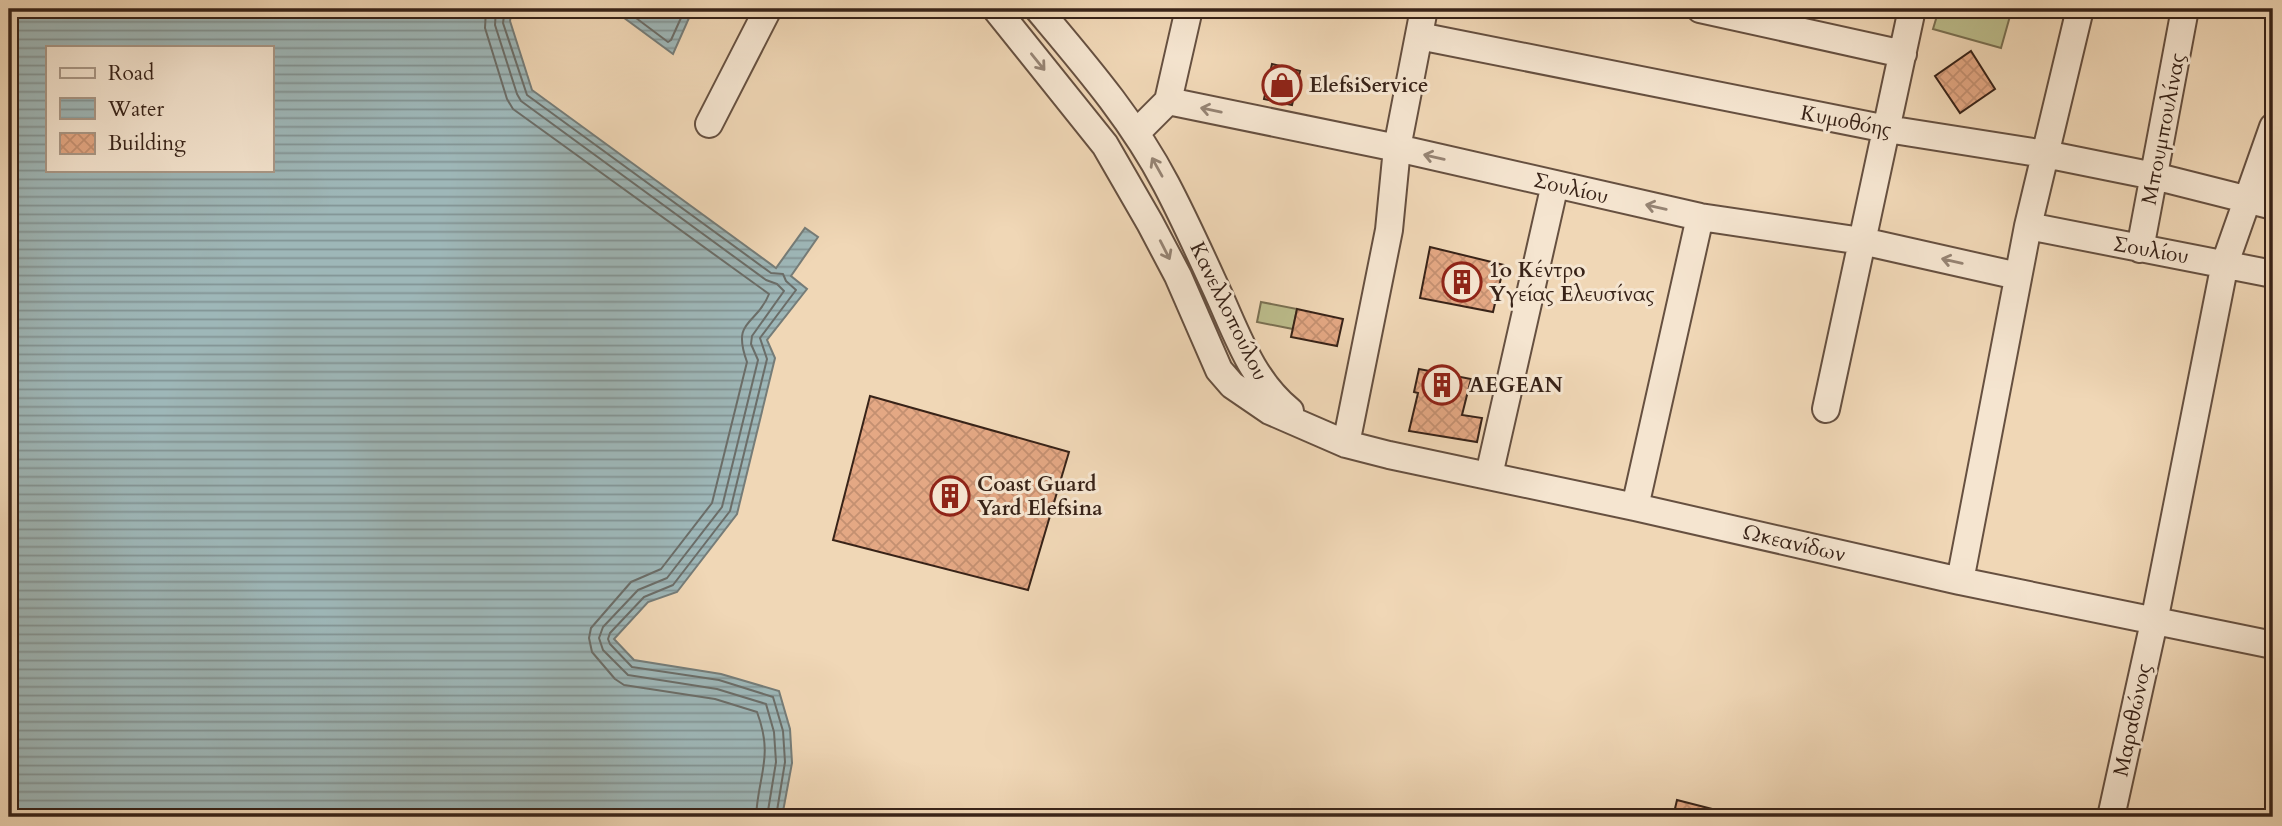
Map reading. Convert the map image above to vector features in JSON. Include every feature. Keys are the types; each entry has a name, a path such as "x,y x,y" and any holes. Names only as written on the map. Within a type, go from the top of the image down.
{"street":[{"path":"709,124 768,9"},
{"name":"Κανελλοπούλου","path":"996,9 1105,145 1178,276 1219,370 1232,385 1252,400 1316,432"},
{"name":"Κανελλοπούλου","path":"1038,9 1137,132 1166,184 1256,373 1283,405 1316,432"},
{"path":"1137,132 1168,102 1189,9"},
{"path":"1346,444 1389,230 1397,148 1424,9"},
{"path":"1700,9 1903,54"},
{"path":"1826,409 1912,9"},
{"path":"1960,581 2028,226 2080,9"},
{"name":"Μπουμπουλίνας","path":"2140,249 2186,9"},
{"name":"Κυμοθόης","path":"1419,36 1887,129 2045,154 2154,176 2273,206"},
{"name":"Σουλίου","path":"1168,102 1397,148 1700,217 1862,241 2018,276"},
{"name":"Μαραθώνος","path":"2111,817 2154,622 2225,263 2273,127"},
{"path":"1489,475 1555,184"},
{"path":"1635,507 1700,217"},
{"name":"Σουλίου","path":"2028,226 2273,274"},
{"name":"Ωκεανίδων","path":"1316,432 1346,444 1389,455 1635,507 1960,581 2273,645"}],"green space":[{"path":"1939,9 2012,9 2001,48 1933,29"},
{"path":"1261,302 1297,309 1293,329 1257,322"}],"water":[{"path":"9,9 512,9 510,21 532,90 776,268 805,228 818,237 791,276 807,289 767,340 775,358 737,514 677,592 648,602 614,639 634,660 721,674 779,691 790,729 792,763 782,817 9,817"},
{"path":"612,9 693,9 673,54"}],"building":[{"path":"1971,51 1995,89 1960,113 1935,76"},
{"name":"ElefsiService","path":"1272,64 1300,71 1292,105 1264,99"},
{"name":"1ο Κέντρο Υγείας Ελευσίνας","path":"1430,247 1504,265 1493,312 1420,298"},
{"path":"1297,309 1343,319 1337,346 1291,337"},
{"name":"AEGEAN","path":"1419,369 1471,379 1462,415 1482,418 1477,442 1409,431 1418,393 1414,392"},
{"name":"Coast Guard Yard Elefsina","path":"870,396 1069,452 1028,590 833,540"},
{"path":"1677,800 1724,812 1723,817 1673,817"}],"place":[{"name":"ElefsiService","path":"1282,85"},
{"name":"1ο Κέντρο Υγείας Ελευσίνας","path":"1462,282"},
{"name":"AEGEAN","path":"1442,385"},
{"name":"Coast Guard Yard Elefsina","path":"950,496"}]}
